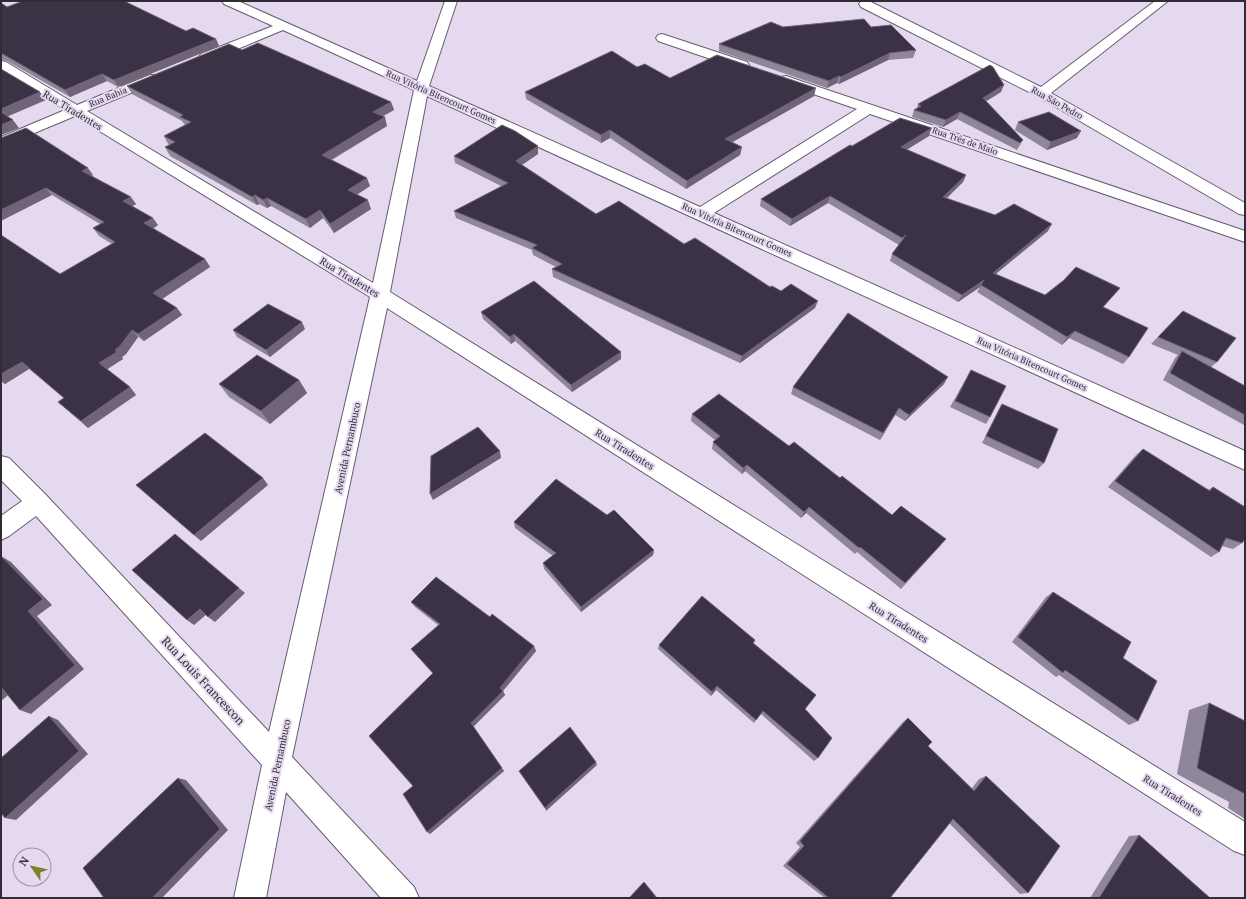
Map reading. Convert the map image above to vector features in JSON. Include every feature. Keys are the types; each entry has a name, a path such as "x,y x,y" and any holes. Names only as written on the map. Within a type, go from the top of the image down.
{"street":[{"name":"Rua Vitória Bitencourt Gomes","path":"228,1 702,214 1245,461"},
{"name":"Avenida Pernambuco","path":"250,898 277,761 380,295 421,88 451,1"},
{"path":"1042,93 1162,1"},
{"name":"Rua São Pedro","path":"865,4 1042,93 1245,210"},
{"path":"197,61 283,26"},
{"path":"662,38 759,71"},
{"name":"Rua Tiradentes","path":"1,66 380,295 1245,840"},
{"name":"Rua Bahia","path":"1,142 168,73"},
{"name":"Rua Três de Maio","path":"773,76 1245,238"},
{"path":"702,214 869,108"},
{"name":"Rua Louis Francescon","path":"1,465 38,502 404,898"},
{"path":"1,529 38,502"}],"building":[{"path":"23,1 124,1 186,31 193,28 216,39 114,80 102,74 65,90 1,53 1,3 7,7"},
{"path":"864,19 871,27 891,25 916,50 890,53 841,77 839,76 829,81 719,44 771,22 783,27"},
{"path":"258,43 391,102 373,112 385,117 322,155 367,178 348,190 368,200 330,224 320,210 306,219 267,198 263,200 255,195 252,197 165,147 175,142 164,136 191,122 180,117 183,115 127,86 229,44 242,50"},
{"path":"612,51 637,67 645,64 670,78 717,55 816,88 725,139 742,147 687,181 610,130 601,135 525,92"},
{"path":"990,65 993,67 1004,85 983,98 1023,140 1020,143 960,112 946,120 914,110 921,106 918,104"},
{"path":"1,69 40,92 1,109"},
{"path":"1,112 13,120 1,125"},
{"path":"1049,112 1081,131 1051,142 1018,122"},
{"path":"900,118 932,128 901,147 966,175 943,197 995,215 1014,204 1052,224 993,273 1045,295 1064,280 1076,267 1120,288 1103,307 1148,328 1129,357 1075,331 1067,337 981,285 984,280 962,295 892,254 906,235 902,238 830,196 792,219 761,199 850,145 852,146"},
{"path":"502,125 515,131 538,146 516,161 596,214 619,201 684,244 695,238 770,287 772,286 781,291 791,284 818,301 742,356 552,269 562,264 532,248 537,245 454,211 508,183 454,156"},
{"path":"26,128 88,168 82,171 131,197 123,201 153,218 144,223 205,259 153,293 177,308 138,334 132,330 120,346 115,350 117,352 99,363 130,387 81,421 58,402 64,398 22,362 1,374 1,235 60,274 115,242 93,228 104,222 46,188 1,210 1,138"},
{"path":"534,281 621,352 571,385 514,334 510,337 481,312"},
{"path":"268,304 302,322 266,350 233,330"},
{"path":"1183,311 1236,338 1217,362 1158,337"},
{"path":"848,313 948,377 909,415 899,408 883,433 793,387"},
{"path":"1182,351 1245,386 1245,415 1170,373"},
{"path":"257,355 299,380 261,411 219,384"},
{"path":"971,370 1006,386 990,417 955,401"},
{"path":"719,394 789,446 794,442 840,478 842,476 892,515 901,506 946,539 905,583 809,507 804,512 747,465 743,468 713,442 720,436 692,414"},
{"path":"1002,404 1058,429 1044,463 986,436"},
{"path":"478,427 500,451 430,494 431,456"},
{"path":"205,433 263,478 194,535 136,485"},
{"path":"1143,449 1210,491 1213,487 1245,507 1245,539 1242,543 1226,538 1219,552 1115,481"},
{"path":"556,479 607,515 614,510 654,550 581,607 543,563 556,553 514,522"},
{"path":"175,534 239,588 208,617 200,609 187,620 132,570"},
{"path":"1,556 43,599 28,611 75,665 20,710 1,688"},
{"path":"436,577 490,617 492,614 534,646 500,688 503,691 471,723 502,768 427,832 403,794 413,786 369,736 433,673 411,649 440,624 411,602"},
{"path":"1053,592 1131,642 1123,658 1157,681 1138,721 1065,670 1063,673 1018,637"},
{"path":"702,596 755,640 753,643 816,695 805,709 832,738 818,758 763,711 756,720 717,686 712,692 659,645"},
{"path":"1209,703 1245,721 1245,794 1197,768"},
{"path":"49,716 79,751 5,818 1,813 1,758"},
{"path":"908,718 932,742 928,746 974,791 986,776 1060,846 1028,893 953,819 890,898 829,898 787,864 804,846 800,841"},
{"path":"570,727 596,762 545,808 519,771"},
{"path":"178,778 220,829 152,898 104,898 83,868"},
{"path":"1139,835 1210,898 1099,898"},
{"path":"644,882 657,898 629,898"}]}
